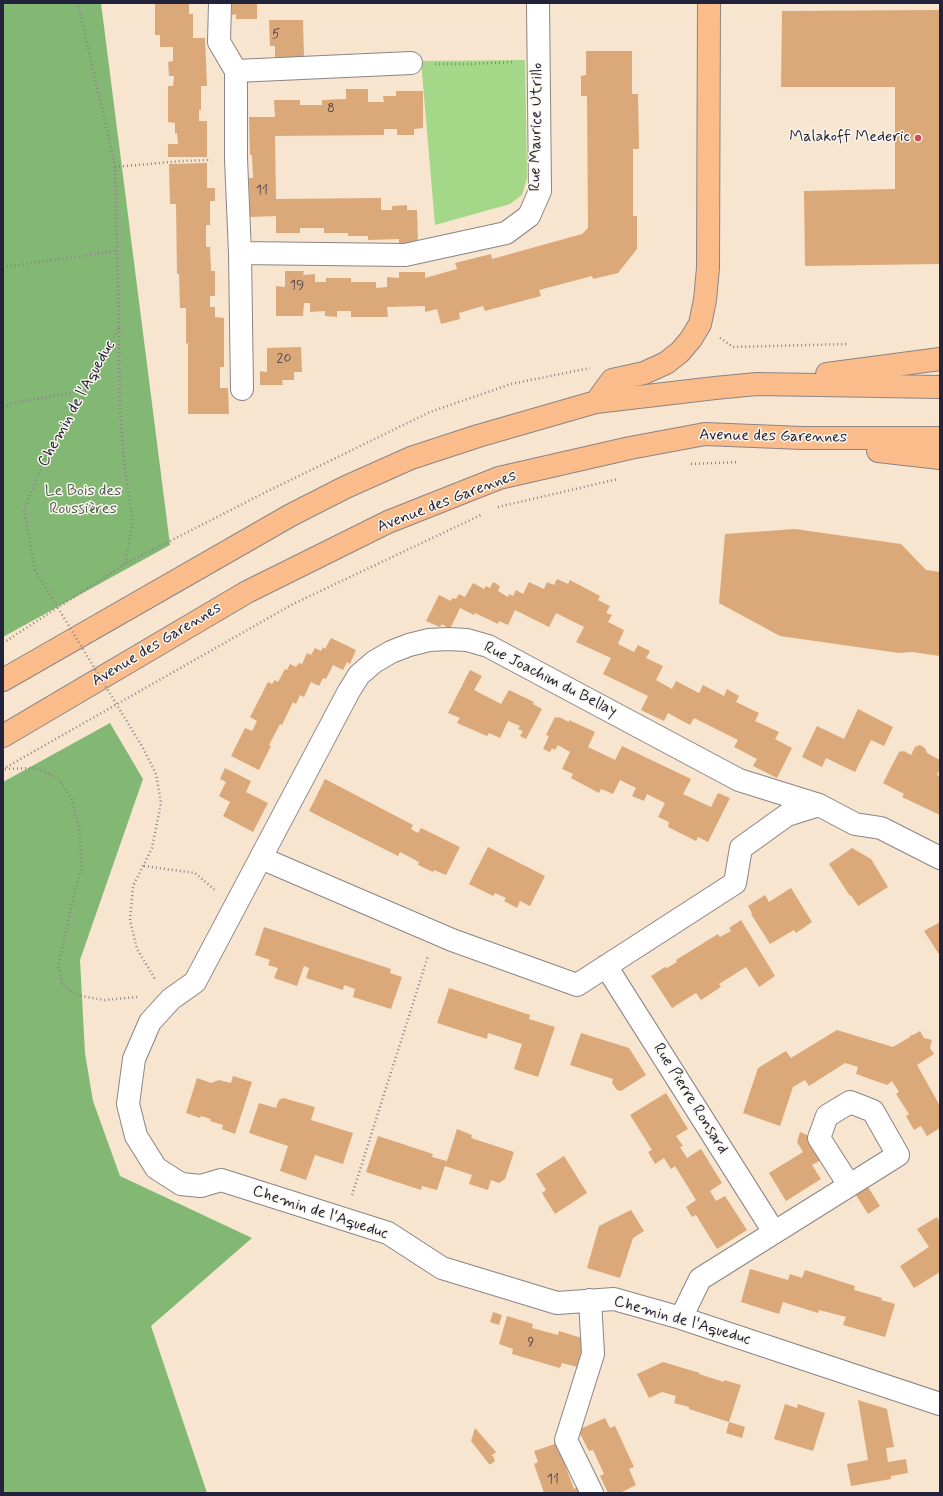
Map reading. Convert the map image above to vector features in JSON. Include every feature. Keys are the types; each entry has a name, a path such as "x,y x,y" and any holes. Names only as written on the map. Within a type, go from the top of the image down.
{"main road":[{"path":"596,402 612,380 644,373 666,363 680,352 691,339 700,324 705,300 708,268 708,3"},
{"path":"3,680 291,515 346,487 411,458 478,436 596,402 757,384 940,359"},
{"path":"757,384 940,387"},
{"name":"Avenue des Garennes","path":"3,736 247,592 388,522 500,478 630,448 704,434 802,438 940,438"},
{"path":"802,438 855,450 897,452 940,458"}],"street":[{"path":"220,3 219,42 236,71 236,159 240,253 242,389"},
{"name":"Rue Maurice Utrillo","path":"240,253 405,255 506,233 529,216 540,191 538,3"},
{"path":"236,71 411,63"},
{"name":"Rue Joachim du Bellay","path":"171,1000 195,982 349,690 359,675 374,662 391,652 429,640 467,640 488,646 740,780 819,805 854,824 881,828 940,858"},
{"path":"261,858 435,932 577,985 735,882 741,848 787,815 819,805"},
{"name":"Rue Pierre Ronsard","path":"606,966 774,1232"},
{"name":"Chemin de l'Aqueduc","path":"171,1000 150,1022 134,1059 128,1104 136,1136 156,1168 181,1184 201,1186 221,1180 388,1233 442,1268 557,1303 614,1299 681,1318 940,1404"},
{"path":"681,1318 700,1278 849,1185"},
{"path":"590,1300 593,1354 566,1440 592,1493"}],"path":[{"name":"Chemin de l'Aqueduc","path":"78,3 115,167 120,327 88,390 48,451 24,509 35,570 144,748 156,774 161,803 152,848 133,886 130,920 136,949 151,975 171,1000"},
{"path":"411,63 470,64 538,60"},
{"path":"115,167 182,161 236,159"},
{"path":"3,267 117,251"},
{"path":"120,327 120,410 125,470 133,522 125,564"},
{"path":"3,407 13,403 88,390"},
{"path":"686,464 741,462"},
{"path":"494,508 624,477"},
{"path":"3,643 125,564 268,491"},
{"path":"3,769 293,604 487,512"},
{"path":"3,769 35,768 58,777 71,797 78,827 82,866 71,906 58,968 63,985 76,995 104,1000 153,995 171,1000"},
{"path":"144,866 195,873 235,908"},
{"path":"344,1219 435,932"}],"green space":[{"name":"Le Bois des Roussières","path":"3,3 101,3 170,545 3,637"},
{"path":"525,60 527,178 522,195 510,204 435,225 421,61"},
{"path":"110,723 143,779 80,960 85,1053 93,1101 120,1176 252,1238 151,1326 207,1493 3,1493 3,782"}],"building":[{"path":"155,3 189,3 189,14 193,14 193,38 205,38 207,86 201,86 201,110 199,110 199,121 207,121 207,157 168,157 168,144 178,144 177,133 175,134 175,123 168,122 168,86 173,86 174,76 169,76 168,62 173,61 173,47 160,47 160,35 155,35"},
{"path":"232,3 257,3 257,19 236,19 236,14 232,15"},
{"name":"Malakoff Mederic","path":"940,10 940,264 805,266 804,191 895,189 895,87 781,87 782,11"},
{"path":"269,20 303,20 304,57 275,58 275,46 270,46"},
{"path":"586,51 632,51 632,94 638,94 639,149 633,149 633,216 637,216 637,249 618,273 593,279 592,276 539,290 541,296 485,311 483,306 459,313 460,319 441,324 437,309 425,312 425,306 387,307 388,317 351,317 351,311 337,311 337,317 325,316 325,311 310,312 310,303 304,303 303,316 276,316 276,286 285,287 285,271 304,271 303,275 315,274 315,282 326,282 326,278 351,278 351,282 376,282 376,288 387,287 387,277 399,278 399,272 425,272 425,278 457,269 455,263 491,254 492,259 582,234 588,228 587,96 581,96 581,76 586,75"},
{"path":"346,89 368,89 368,102 384,102 383,96 396,96 396,91 423,91 423,128 414,129 414,135 397,135 397,129 384,129 384,135 275,136 276,199 381,198 381,210 392,210 392,206 407,205 407,210 417,210 418,243 399,243 399,239 368,240 368,236 348,236 348,233 324,233 324,228 300,228 300,233 276,233 276,216 250,217 249,178 253,178 252,155 250,155 249,117 275,117 274,100 300,100 300,105 322,105 322,100 346,99"},
{"path":"207,163 207,188 215,188 215,201 210,201 210,225 206,225 206,247 210,247 211,271 215,271 215,296 210,296 210,307 215,307 215,317 224,318 224,367 220,367 220,388 228,388 229,414 188,414 188,343 186,344 186,308 180,308 179,274 177,274 176,204 170,204 169,164"},
{"path":"301,347 302,372 294,372 294,380 282,380 283,385 260,385 260,371 267,372 267,348"},
{"path":"795,529 901,544 926,570 940,572 940,656 912,652 899,653 780,636 719,603 725,534"},
{"path":"557,579 568,584 570,580 600,596 598,600 610,606 606,613 612,615 608,622 624,630 618,644 634,652 638,645 650,651 646,658 663,666 656,680 672,689 676,681 699,693 703,685 724,696 727,689 739,696 736,702 759,713 755,721 779,732 775,739 792,748 777,778 753,766 757,759 734,747 738,740 694,718 690,725 668,713 664,721 641,710 648,696 603,674 611,658 576,642 584,627 556,613 549,627 515,610 508,625 499,621 498,624 475,613 474,615 460,608 450,629 442,624 440,627 426,621 439,595 451,601 452,598 456,599 459,594 465,597 473,583 484,589 486,586 490,588 493,582 500,586 498,591 508,597 509,594 513,596 516,590 523,594 529,582 544,589 547,582 554,585"},
{"path":"331,638 356,650 350,664 347,662 343,670 333,665 326,679 323,678 319,686 311,682 304,697 300,695 296,704 293,702 282,725 280,724 269,745 271,746 259,770 231,756 245,728 252,731 257,721 250,717 268,682 272,684 275,680 278,682 285,669 287,670 290,664 296,667 299,663 302,664 307,653 311,655 315,648 321,651 323,647 325,649"},
{"path":"470,670 482,676 474,690 501,704 509,690 534,702 533,704 542,709 526,739 520,736 523,731 518,729 520,726 508,721 500,738 489,733 487,736 457,723 460,718 448,713"},
{"path":"858,709 893,727 884,746 871,740 855,772 826,758 822,767 802,757 817,726 844,739"},
{"path":"555,717 559,717 569,722 569,720 595,732 588,747 615,760 622,746 691,779 683,794 711,807 718,793 730,798 708,842 698,837 696,841 668,827 669,822 658,817 665,803 647,794 644,801 632,796 636,788 620,780 613,794 601,789 599,793 571,778 573,774 562,769 570,752 558,745 555,750 552,748 550,752 543,749 549,736 546,735"},
{"path":"920,745 925,748 927,753 940,760 940,769 937,775 940,777 940,815 902,797 904,794 883,783 899,752 904,751 911,755 915,747"},
{"path":"225,768 251,781 246,792 268,803 253,832 223,816 230,802 219,796 226,782 220,779"},
{"path":"325,779 413,825 411,829 418,833 421,828 460,847 446,875 434,870 433,872 418,865 419,862 400,852 398,856 309,811"},
{"path":"488,847 545,876 530,906 520,901 517,908 504,901 506,898 495,893 493,896 469,884"},
{"path":"852,848 871,859 888,887 858,906 829,864"},
{"path":"791,888 812,922 796,933 794,930 770,944 751,914 752,913 748,906 765,895 769,902"},
{"path":"741,920 775,976 759,987 746,967 719,984 721,987 701,1000 696,993 672,1008 651,976 665,967 667,968 677,962 676,960 718,934 720,937 731,931 729,928"},
{"path":"940,922 940,956 924,931"},
{"path":"264,927 391,969 390,973 402,977 391,1009 353,997 355,989 344,985 343,990 306,978 309,968 304,966 297,986 274,978 278,968 268,965 270,960 255,955"},
{"path":"449,988 530,1015 529,1019 555,1027 538,1077 514,1069 522,1044 488,1033 487,1039 437,1023"},
{"path":"837,1030 893,1047 920,1031 924,1038 932,1040 930,1048 934,1054 917,1065 940,1106 940,1128 927,1136 921,1126 914,1130 906,1116 909,1114 896,1094 899,1092 892,1081 887,1085 856,1074 858,1067 845,1063 809,1086 805,1080 793,1087 780,1126 743,1113 758,1068 786,1051 791,1058"},
{"path":"581,1033 629,1048 646,1075 621,1091 617,1090 612,1083 613,1079 570,1065"},
{"path":"233,1076 252,1082 235,1134 222,1129 223,1125 210,1121 211,1119 201,1116 200,1118 186,1113 197,1078 211,1083 219,1080 231,1083"},
{"path":"666,1093 688,1129 676,1136 683,1146 680,1147 687,1158 701,1149 722,1183 710,1191 716,1201 725,1196 747,1230 717,1249 696,1215 692,1217 686,1207 696,1200 675,1166 671,1169 664,1158 655,1164 648,1152 652,1150 630,1115"},
{"path":"283,1098 315,1107 311,1120 353,1133 343,1164 315,1155 306,1180 280,1171 288,1146 249,1133 259,1103 276,1108 279,1100"},
{"path":"457,1129 472,1135 471,1138 514,1152 505,1179 499,1183 491,1180 488,1190 469,1184 472,1175 445,1166 437,1190 422,1186 421,1190 366,1172 378,1136 433,1154 432,1157 447,1161"},
{"path":"800,1132 807,1135 823,1159 812,1165 821,1179 786,1201 769,1173 803,1152 797,1142"},
{"path":"564,1156 587,1193 555,1214 542,1193 546,1190 536,1174"},
{"path":"868,1187 880,1206 868,1214 856,1195"},
{"path":"631,1210 644,1231 633,1238 620,1278 587,1268 599,1226"},
{"path":"937,1217 940,1223 940,1272 914,1288 900,1266 929,1247 917,1229"},
{"path":"750,1269 788,1280 790,1274 802,1278 805,1270 855,1286 854,1290 882,1298 881,1300 895,1304 885,1337 843,1325 846,1317 819,1310 818,1313 783,1302 779,1314 741,1302"},
{"path":"493,1312 502,1315 499,1325 490,1322"},
{"path":"507,1316 533,1324 532,1328 558,1335 559,1331 585,1339 577,1367 562,1363 560,1368 512,1354 513,1349 499,1344"},
{"path":"663,1362 724,1382 724,1380 741,1385 729,1422 674,1403 676,1396 662,1392 649,1398 637,1374"},
{"path":"858,1400 887,1409 894,1447 886,1448 888,1462 906,1459 908,1473 891,1476 891,1479 851,1486 847,1464 868,1460"},
{"path":"785,1404 797,1408 798,1404 825,1413 813,1451 774,1439"},
{"path":"605,1418 610,1428 615,1426 634,1467 629,1469 636,1485 620,1493 608,1493 600,1476 604,1474 593,1450 589,1451 578,1430"},
{"path":"729,1422 745,1427 742,1438 726,1433"},
{"path":"475,1428 496,1452 491,1456 493,1456 495,1461 491,1464 489,1464 471,1441"},
{"path":"561,1442 569,1463 565,1465 574,1489 578,1487 580,1493 544,1493 534,1464 538,1462 534,1451"}],"place":[{"name":"Malakoff Mederic","path":"918,138"}]}
